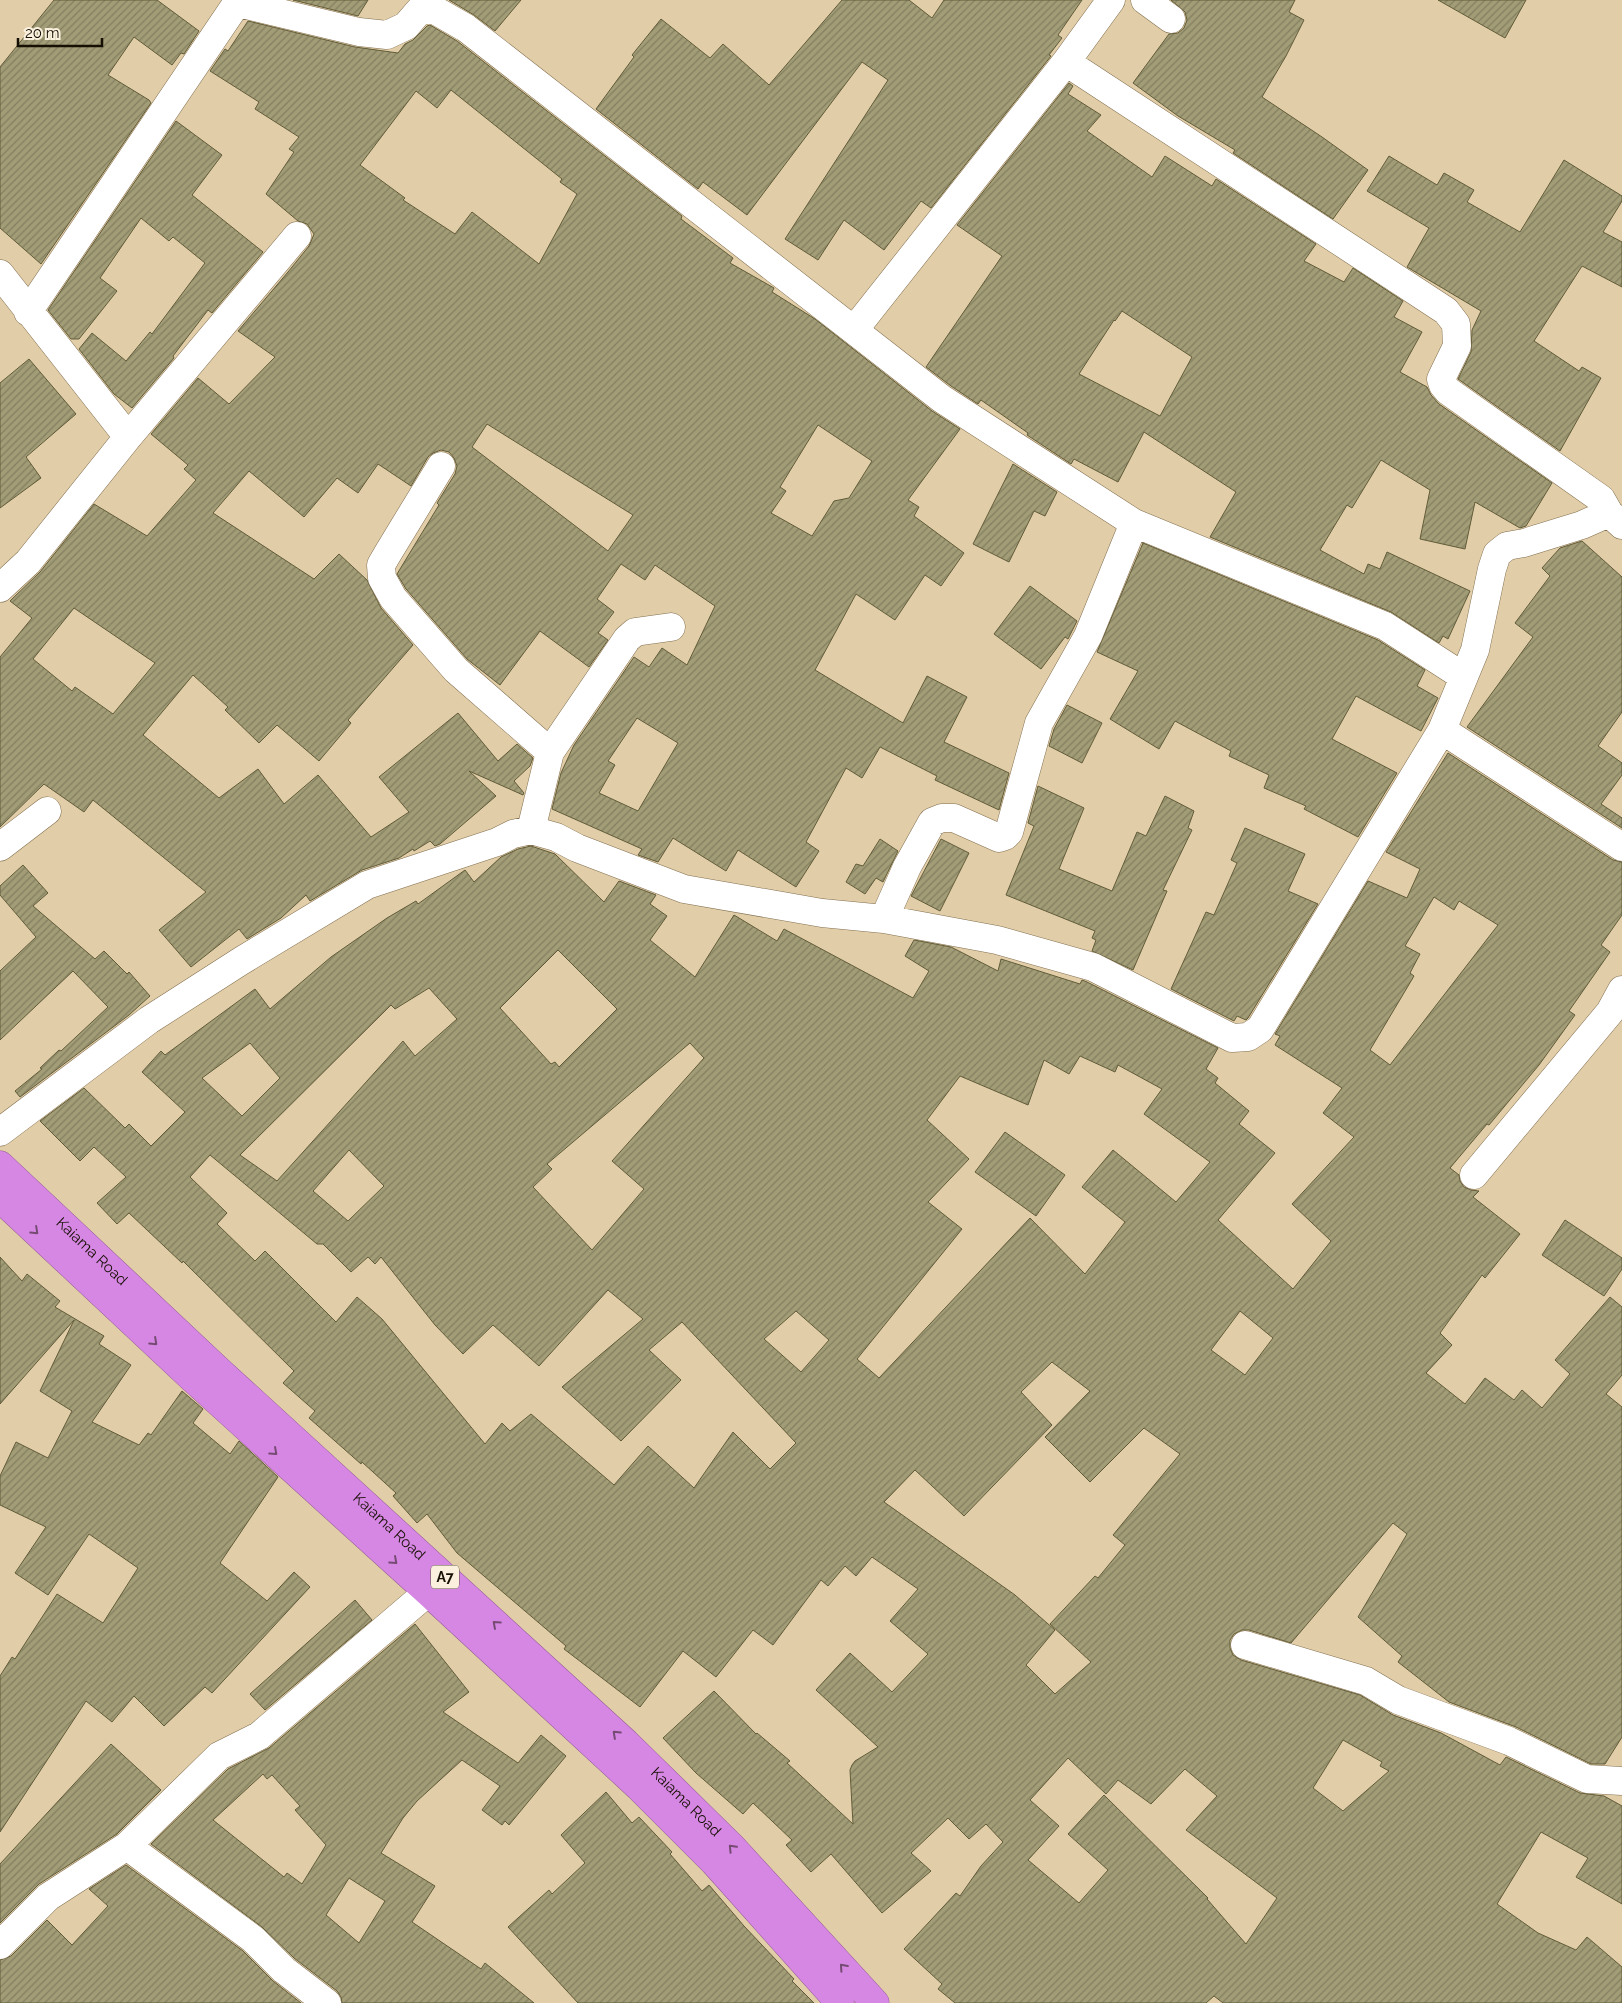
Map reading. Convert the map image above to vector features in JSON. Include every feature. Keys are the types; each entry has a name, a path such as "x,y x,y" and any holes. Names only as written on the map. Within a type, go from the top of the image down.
{"highway":[{"name":"Kaiama Road","path":"0,1165 217,1369 626,1744 732,1847 876,2003"},
{"name":"Kaiama Road","path":"0,1198 192,1378 639,1787 714,1862 840,2003"}],"street":[{"path":"854,330 1066,62 1111,0"},
{"path":"1145,0 1172,19"},
{"path":"28,312 238,2 359,32 387,35 406,26 419,11 433,9 466,28 942,399 1134,523 1385,626 1464,677"},
{"path":"0,1132 149,1020 241,960 367,885 497,842 514,834 531,830 556,837 577,848 684,890 822,913 884,919 996,940 1093,967 1232,1038 1248,1037 1260,1029 1442,730 1475,650 1492,569 1497,554 1507,546 1615,519 1601,499 1448,392 1441,379 1457,346 1456,324 1446,311 1066,62"},
{"path":"0,588 28,562 128,437 298,236"},
{"path":"0,274 128,437"},
{"path":"441,466 388,552 382,565 382,578 393,598 456,670 550,752"},
{"path":"884,919 907,867 932,822 942,818 954,818 999,838 1009,832 1039,722 1088,636 1134,523"},
{"path":"531,830 550,752 627,639 635,632 671,627"},
{"path":"1442,730 1622,847"},
{"path":"0,847 47,811"},
{"path":"1474,1175 1610,1012 1622,990"},
{"path":"0,1946 48,1897 127,1846 219,1756 259,1736 428,1592"},
{"path":"1245,1645 1366,1681 1398,1700 1509,1741 1587,1779 1622,1781"},
{"path":"127,1846 253,1940 284,1970 327,2003"}],"building":[{"path":"54,0 157,0 199,31 184,54 181,53 172,65 134,37 108,75 151,103 41,264 0,228 0,67"},
{"path":"293,0 368,0 358,16"},
{"path":"449,0 521,0 495,31 474,15"},
{"path":"842,0 909,0 932,18 944,0 1082,0 1058,35 1062,38 1049,55 1051,56 931,208 921,201 884,250 844,220 818,260 785,239 888,80 862,62 747,215 703,182 698,189 596,109 634,57 632,55 661,19 710,58 723,44 769,85"},
{"path":"1171,0 1295,0 1289,12 1304,20 1262,97 1368,170 1333,219 1233,153 1235,150 1178,116 1133,83 1169,34 1178,33 1184,28 1187,20 1185,12"},
{"path":"1438,0 1526,0 1505,38"},
{"path":"248,21 355,47 398,53 405,44 413,40 430,25 457,41 682,216 681,219 733,258 730,263 774,288 772,292 815,319 932,411 960,429 908,500 919,507 914,516 964,553 941,586 925,575 895,620 856,594 815,670 903,723 927,676 967,697 944,742 1009,773 999,810 935,780 937,776 880,747 862,778 846,768 806,842 819,851 796,887 738,850 726,871 673,838 658,862 638,855 642,849 552,809 561,773 574,745 634,657 649,667 662,648 687,665 715,606 655,565 645,580 621,564 597,599 614,612 598,633 608,640 589,667 540,631 500,685 467,659 406,589 397,574 439,505 437,503 455,474 457,466 454,458 449,452 441,450 428,457 411,486 378,464 358,493 337,478 304,517 249,471 213,513 314,579 339,554 367,580 381,608 413,645 348,720 351,723 319,761 277,725 259,743 225,710 228,707 193,675 143,735 219,798 258,769 284,804 318,775 371,837 409,812 379,777 458,713 498,761 517,744 533,758 530,766 514,781 524,793 523,795 469,771 496,796 440,844 435,846 430,841 399,858 362,870 310,901 306,895 281,918 247,939 239,929 191,967 159,930 206,892 93,800 84,812 44,784 0,827 0,657 32,618 10,601 40,572 94,504 147,536 196,480 184,469 188,465 151,434 198,378 229,404 275,357 238,331 309,246 314,234 307,224 298,221 266,194 294,152 289,149 299,137 255,109 259,102 210,71 225,49 228,51","holes":["451,90 562,179 560,182 577,194 539,264 472,212 455,234 403,200 405,198 360,165 416,91 437,108","487,424 633,515 608,551 472,447","818,425 872,461 849,498 834,501 812,536 771,513 786,491 780,487","74,608 155,663 113,714 75,687 72,691 33,659","637,718 678,743 638,811 599,793 615,765 608,761"]},
{"path":"1069,83 1073,86 1068,94 1101,115 1087,131 1152,177 1165,156 1212,186 1216,179 1316,244 1304,261 1344,282 1353,268 1403,301 1394,317 1422,332 1400,372 1427,387 1439,404 1552,483 1526,526 1520,528 1475,502 1465,549 1420,539 1430,490 1381,460 1352,508 1347,505 1320,550 1364,574 1368,564 1380,569 1387,552 1470,591 1448,639 1443,636 1439,643 1391,612 1210,537 1236,492 1144,432 1118,482 1074,459 1071,464 1027,435 1028,433 981,400 978,404 926,367 1002,256 957,225","holes":["1122,311 1192,357 1160,416 1079,374 1114,320"]},
{"path":"176,121 222,155 192,195 263,252 212,313 208,310 173,356 174,358 132,408 114,394 79,349 92,333 126,361 150,332 152,334 205,263 173,237 169,241 141,218 100,278 117,291 79,339 71,339 48,310"},
{"path":"1389,156 1437,185 1444,173 1474,190 1467,202 1520,232 1564,160 1622,196 1622,201 1603,232 1622,242 1622,287 1582,266 1534,341 1579,371 1582,367 1601,378 1560,451 1458,379 1471,352 1472,330 1481,311 1407,267 1429,228 1367,191"},
{"path":"29,359 76,414 26,457 41,478 0,508 0,383"},
{"path":"1013,464 1057,492 1045,516 1034,511 1009,562 973,544"},
{"path":"1582,541 1622,577 1622,712 1598,746 1622,763 1622,775 1601,804 1622,818 1622,828 1467,727 1533,637 1515,623 1550,576 1542,568 1560,548"},
{"path":"1143,543 1378,640 1425,670 1417,686 1438,698 1421,731 1356,696 1332,739 1397,773 1358,837 1304,809 1306,806 1264,788 1269,775 1229,756 1231,751 1175,721 1159,749 1110,719 1138,671 1097,652"},
{"path":"1030,586 1077,621 1068,639 1065,637 1041,669 994,634"},
{"path":"1067,705 1102,723 1082,763 1049,746 1054,729"},
{"path":"1448,753 1613,860 1622,862 1622,915 1601,945 1610,952 1569,1011 1575,1015 1539,1065 1450,1168 1459,1175 1464,1187 1479,1191 1473,1197 1520,1234 1485,1278 1482,1275 1440,1333 1452,1345 1426,1373 1465,1404 1485,1378 1514,1400 1522,1390 1542,1408 1570,1374 1555,1360 1610,1297 1622,1307 1622,1375 1606,1394 1622,1407 1622,1737 1605,1764 1591,1764 1516,1727 1449,1702 1398,1662 1402,1656 1358,1617 1407,1534 1393,1523 1291,1643 1249,1630 1242,1630 1234,1634 1230,1640 1230,1648 1233,1655 1241,1660 1360,1695 1393,1715 1441,1733 1500,1765 1506,1757 1580,1793 1604,1796 1622,1806 1622,1904 1576,1877 1588,1858 1541,1832 1497,1904 1538,1933 1576,1950 1587,1937 1622,1967 1622,2003 1223,2003 1214,1996 1206,2003 955,2003 938,1989 942,1984 904,1949 956,1893 960,1896 981,1866 1003,1842 986,1824 969,1839 948,1818 911,1853 931,1871 882,1913 831,1854 811,1872 786,1845 792,1840 753,1803 743,1814 696,1773 663,1738 714,1691 756,1734 790,1761 787,1763 853,1824 850,1770 855,1761 878,1747 816,1690 850,1653 892,1692 928,1654 890,1621 918,1589 872,1557 856,1576 845,1566 828,1586 821,1580 773,1645 753,1630 716,1677 683,1651 640,1707 564,1649 566,1646 457,1553 427,1514 417,1523 393,1496 396,1493 309,1418 315,1411 283,1383 294,1371 183,1261 182,1263 129,1213 117,1224 97,1203 126,1177 94,1147 80,1161 40,1121 84,1088 125,1128 129,1124 151,1146 185,1112 142,1072 161,1051 165,1055 255,989 270,1009 331,957 387,918 416,901 418,904 465,870 474,882 501,857 518,849 531,846 555,854 604,902 619,881 656,895 650,904 667,916 650,940 695,977 734,915 777,941 784,929 913,998 929,971 905,956 914,940 951,947 998,971 1001,959 1080,984 1082,980 1218,1048 1206,1069 1218,1078 1215,1083 1249,1111 1239,1124 1275,1153 1218,1220 1293,1289 1331,1241 1292,1204 1354,1137 1323,1113 1342,1088 1275,1045 1280,1036 1275,1034 1368,881 1407,898 1420,869 1386,852","holes":["1434,897 1454,910 1459,901 1498,925 1390,1065 1370,1050 1414,976 1410,973 1420,954 1405,946","558,950 617,1009 559,1067 555,1062 551,1064 500,1008","429,988 457,1019 415,1056 403,1041 277,1181 240,1155 391,1005 395,1009","250,1043 280,1078 242,1116 202,1078","690,1043 704,1058 612,1161 644,1189 592,1250 533,1187 552,1169 547,1164","1080,1056 1115,1072 1118,1065 1162,1089 1144,1114 1210,1162 1176,1202 1113,1150 1082,1187 1125,1222 1085,1274 1030,1218 879,1378 857,1359 962,1229 928,1202 969,1159 927,1120 960,1076 1028,1105 1044,1060 1069,1074","349,1150 384,1186 348,1221 313,1191","210,1155 317,1244 323,1244 351,1272 368,1257 375,1264 381,1257 435,1325 463,1354 493,1325 539,1366 608,1290 643,1319 562,1387 621,1441 681,1380 649,1350 682,1322 796,1443 770,1469 733,1432 694,1488 648,1446 614,1485 531,1414 510,1431 502,1423 485,1444 382,1319 357,1297 336,1322 265,1251 255,1261 217,1224 227,1213 190,1177","796,1311 829,1340 801,1372 764,1339","1240,1311 1273,1338 1245,1375 1211,1350","1052,1362 1090,1391 1045,1437 1090,1482 1144,1428 1180,1454 1113,1535 1125,1545 1098,1578 1095,1576 1050,1624 1091,1662 1055,1694 1026,1665 1055,1630 1015,1595 884,1502 915,1470 964,1516 1052,1425 1021,1392","1343,1740 1382,1762 1380,1766 1389,1771 1343,1811 1313,1788","1068,1758 1106,1794 1118,1780 1151,1804 1185,1769 1217,1796 1186,1830 1277,1898 1246,1944 1208,1898 1104,1795 1068,1834 1108,1870 1079,1903 1028,1860 1059,1826 1030,1800"]},
{"path":"1038,786 1084,808 1059,869 1112,891 1137,832 1146,836 1165,796 1194,811 1188,828 1192,830 1163,890 1167,891 1133,970 1092,951 1096,940 1092,938 1095,931 1006,895 1034,826 1028,823"},
{"path":"1245,828 1305,854 1288,891 1318,904 1248,1018 1246,1020 1237,1016 1234,1021 1171,989 1206,912 1214,915 1237,863 1231,860"},
{"path":"880,839 898,851 883,882 876,878 865,894 846,882 856,864 863,866"},
{"path":"941,839 969,853 940,911 911,896"},
{"path":"23,865 48,893 33,906 95,959 104,951 127,974 129,972 150,996 129,1015 20,1097 15,1091 42,1069 40,1068 108,1007 73,971 0,1040 0,971 36,937 0,895 0,886"},
{"path":"1005,1132 1065,1175 1036,1216 975,1172"},
{"path":"1565,1220 1622,1258 1622,1269 1604,1296 1542,1255"},
{"path":"0,1257 22,1281 27,1274 60,1301 55,1307 104,1336 99,1344 131,1365 92,1422 139,1445 148,1433 151,1435 182,1391 203,1409 193,1423 230,1454 239,1441 278,1477 220,1563 267,1601 294,1572 310,1587 212,1693 205,1687 164,1726 134,1696 112,1722 86,1701 0,1832 0,1676 12,1657 15,1659 57,1594 103,1623 138,1568 89,1534 48,1595 15,1573 46,1527 0,1505 0,1476 16,1442 48,1458 72,1411 40,1391 74,1320 0,1404"},
{"path":"355,1600 372,1620 265,1710 250,1694"},
{"path":"415,1624 469,1692 443,1712 518,1763 541,1735 566,1756 509,1825 505,1821 502,1825 482,1810 500,1786 462,1760 417,1801 403,1818 381,1853 435,1886 412,1922 481,1969 485,1963 534,2003 342,2003 337,1991 294,1958 262,1927 151,1844 228,1769 269,1748","holes":["263,1774 267,1779 272,1775 300,1806 295,1810 326,1845 302,1884 287,1873 284,1877 213,1820","349,1878 385,1901 359,1943 326,1915"]},
{"path":"111,1744 161,1790 117,1834 39,1884 0,1923 0,1864"},
{"path":"606,1792 632,1823 639,1817 672,1852 670,1854 702,1891 709,1885 744,1926 794,1979 792,1981 814,2003 578,2003 508,1927 549,1890 552,1894 585,1863 561,1835"},
{"path":"126,1865 243,1951 273,1981 301,2003 0,2003 0,1960 11,1956 47,1920 72,1945 108,1906 89,1889"}]}
